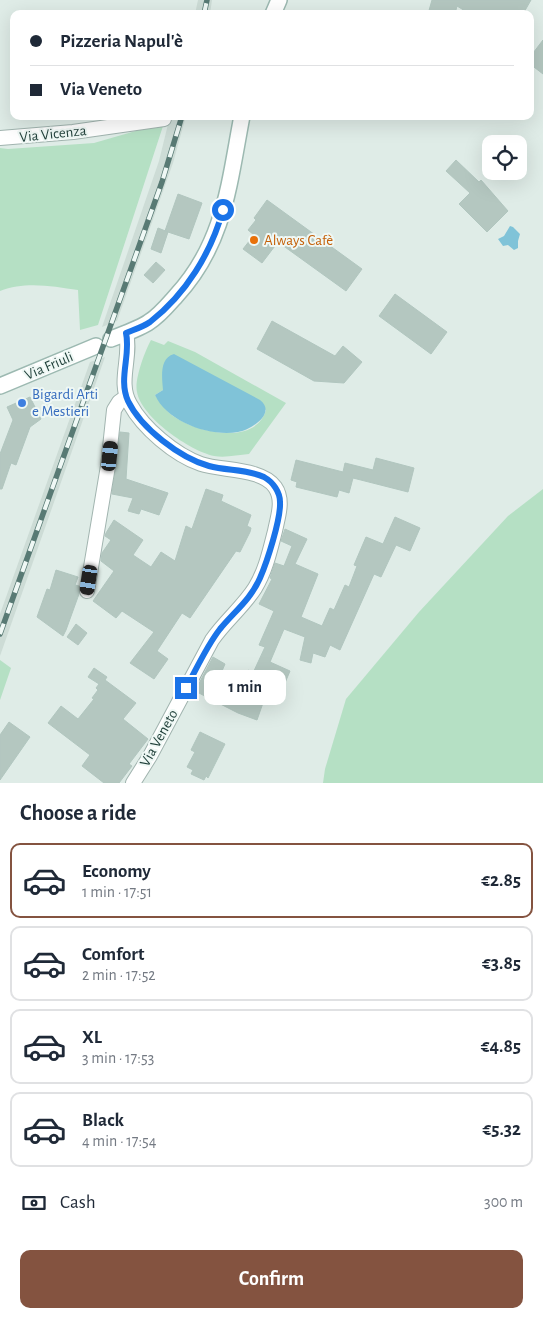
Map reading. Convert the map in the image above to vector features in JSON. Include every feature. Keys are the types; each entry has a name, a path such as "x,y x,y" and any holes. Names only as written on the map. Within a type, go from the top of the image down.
{"street":[{"name":"Via Vicenza","path":"0,138 73,132 157,120"},
{"path":"111,339 148,324 184,288 208,252 217,232 223,210 241,120"},
{"path":"87,591 108,466 114,410 119,402 126,397 124,385 127,349 126,333"},
{"name":"Via Friuli","path":"1,386 96,346"},
{"name":"Via Veneto","path":"126,397 142,420 176,451 202,464 253,473 263,477 275,487 280,501 272,544 259,580 247,599 212,640 150,756 133,783"}],"shaded area":[{"path":"198,0 212,0 211,10 196,10"},
{"path":"169,120 185,120 173,163 117,321 102,327 159,161"},
{"path":"105,357 0,656 0,614 90,362"}],"green space":[{"path":"163,126 98,325 80,330 78,290 29,285 0,291 0,148 94,143 139,130"},
{"path":"151,340 164,345 168,341 195,352 286,403 249,454 223,457 204,453 168,432 147,412 140,402 136,387 137,380","holes":["164,363 266,410 260,422 250,429 238,432 210,431 183,422 168,412 155,395 163,390"]},
{"path":"543,489 543,783 323,783 325,769 346,699 419,612 508,516"},
{"path":"0,660 11,668 0,700"}],"water":[{"path":"510,226 520,234 518,248 514,250 508,245 503,246 498,239 504,236"},
{"path":"174,354 260,400 266,410 264,415 255,424 243,431 227,433 203,430 179,420 161,405 155,395 163,390 162,369 169,356"}],"building":[{"path":"432,0 531,0 525,10 464,10 457,6 456,10 429,10"},
{"path":"543,40 543,74 534,67 534,52"},
{"path":"456,160 479,182 481,180 508,211 487,232 459,204 470,193 446,171"},
{"path":"178,194 202,203 189,239 165,231"},
{"path":"267,200 362,269 346,291 278,242 262,263 243,249 254,235 248,230"},
{"path":"158,228 168,232 161,253 151,249"},
{"path":"156,262 165,270 153,283 144,275"},
{"path":"395,294 447,332 431,354 379,316"},
{"path":"272,321 335,356 343,346 362,362 344,383 314,381 257,349"},
{"path":"30,397 41,419 30,427 16,465 11,463 2,489 0,489 0,454 13,420 7,407"},
{"path":"120,432 129,433 126,479 168,493 159,515 141,509 139,514 128,511 133,498 112,494"},
{"path":"376,458 414,468 408,492 353,478 349,493 339,490 337,497 296,487 297,482 291,480 296,460 343,472 345,463 373,470"},
{"path":"206,489 223,495 221,501 251,515 247,526 251,528 250,532 240,552 236,551 190,618 182,613 157,651 168,659 154,679 130,663 154,632 122,611 116,618 93,601 114,571 101,561 102,553 111,540 105,536 114,520 143,540 133,555 151,567 161,552 175,561 186,526 192,529"},
{"path":"395,517 420,528 410,551 396,545 381,577 374,574 340,650 330,645 325,657 313,653 311,663 300,660 305,637 284,629 270,662 290,671 282,690 276,687 273,693 269,691 257,720 238,713 195,691 213,657 225,664 222,671 224,672 218,683 239,691 248,670 253,673 265,647 259,645 274,611 259,604 272,579 270,578 275,563 284,566 292,546 281,541 285,529 307,539 295,564 318,574 301,617 322,626 330,608 334,610 345,585 349,587 357,566 354,565 366,537 383,544"},
{"path":"56,570 78,577 75,585 79,586 79,594 63,636 37,617 47,589 50,590"},
{"path":"76,624 87,633 78,645 67,637"},
{"path":"94,668 107,677 105,680 136,703 123,719 148,739 129,764 132,766 119,783 104,783 82,766 90,755 48,723 61,706 78,719 94,699 92,698 98,690 96,688 99,684 88,677"},
{"path":"9,722 30,737 0,780 0,735"},
{"path":"200,732 225,744 208,778 206,776 204,780 191,774 193,770 187,767 195,752 191,750"}],"railway":[{"path":"205,10 207,0"},
{"path":"0,634 162,182 181,120"}],"place":[{"name":"Always Cafè","path":"254,240"},
{"name":"Bigardi Arti e Mestieri","path":"22,403"}],"route":[{"path":"186,688 216,634 247,599 259,580 272,544 280,509 280,497 270,481 263,477 209,466 182,455 142,420 134,411 125,393 126,333 148,324 184,288 208,252 217,232 223,210"}]}
